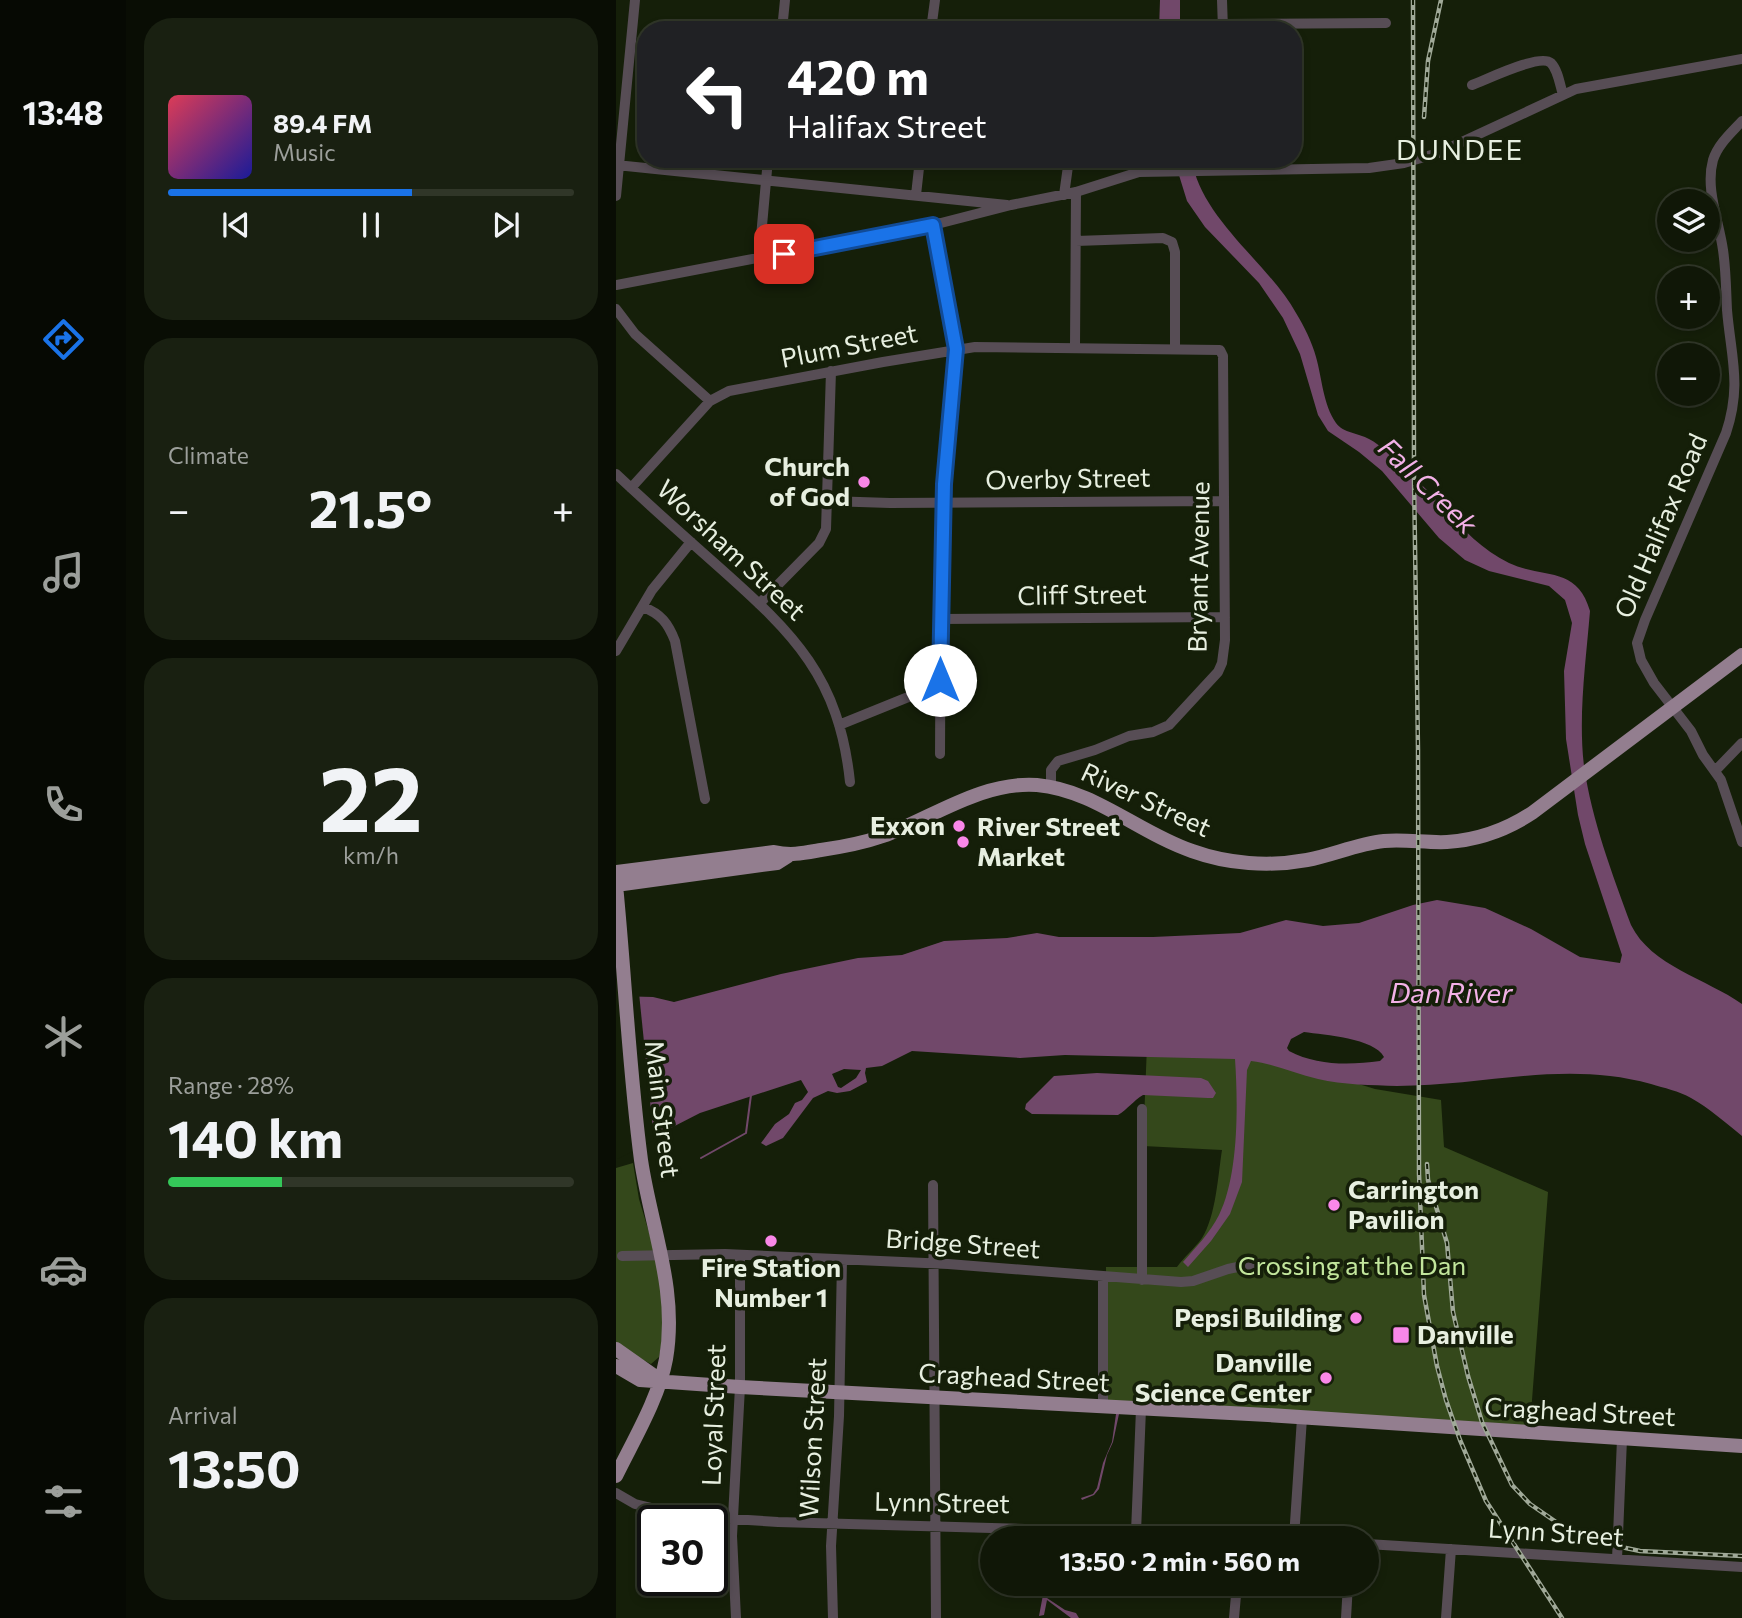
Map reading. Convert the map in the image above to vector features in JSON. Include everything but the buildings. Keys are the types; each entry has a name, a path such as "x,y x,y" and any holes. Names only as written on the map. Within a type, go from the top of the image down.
{"main road":[{"name":"River Street","path":"616,885 777,863 788,856 866,842 988,791 1021,785 1051,786 1080,794 1148,832 1190,850 1228,860 1261,863 1307,860 1385,841 1449,842 1480,837 1519,822 1742,654"},
{"name":"River Street","path":"616,872 774,852 788,856"},
{"name":"Main Street","path":"616,885 631,1077 644,1178 663,1255 668,1294 668,1345 661,1381 616,1476"},
{"path":"616,1349 661,1381"},
{"name":"Craghead Street","path":"616,1366 640,1380 1742,1446"}],"street":[{"path":"616,196 635,0"},
{"path":"783,21 785,0"},
{"path":"932,21 934,0"},
{"path":"1222,0 1223,21"},
{"path":"1302,25 1386,23"},
{"path":"1302,167 1369,168 1404,163 1475,138 1563,94 1590,86 1742,59"},
{"path":"1472,85 1533,61 1546,61 1553,65 1563,94"},
{"name":"Old Halifax Road","path":"1742,121 1715,155 1711,182 1723,249 1734,355 1736,376 1733,409 1726,433 1637,643 1646,671 1691,731 1726,790 1742,842"},
{"path":"617,165 637,167"},
{"path":"647,168 1011,205"},
{"path":"759,259 767,168"},
{"path":"916,195 919,168"},
{"path":"1064,195 1068,168"},
{"path":"616,285 933,225 1076,192 1128,174 1208,168"},
{"path":"1076,192 1076,347"},
{"path":"933,225 956,349 944,503 940,619 940,754"},
{"path":"1076,241 1168,239 1174,246 1175,348"},
{"path":"616,309 628,327 710,401"},
{"name":"Plum Street","path":"631,488 710,401 729,391 831,371 956,349 1076,347 1220,350 1223,356 1223,372"},
{"path":"760,604 819,543 826,529 829,501 831,371"},
{"name":"Bryant Avenue","path":"1051,786 1051,770 1058,761 1129,736 1161,729 1175,719 1213,678 1222,663 1225,640 1223,372"},
{"name":"Worsham Street","path":"616,474 791,635 825,689 846,751 850,782"},
{"name":"Overby Street","path":"829,501 1224,501"},
{"path":"616,651 661,578 691,542"},
{"path":"643,607 664,620 675,640 705,799"},
{"name":"Cliff Street","path":"940,619 1225,617"},
{"path":"839,725 933,687 940,680"},
{"path":"1715,771 1742,743"},
{"path":"1142,1110 1142,1280"},
{"path":"933,1185 936,1618"},
{"name":"Bridge Street","path":"622,1256 740,1255 842,1259 1142,1280 1193,1281 1257,1263"},
{"name":"Loyal Street","path":"736,1618 733,1519 740,1387 740,1255"},
{"name":"Wilson Street","path":"833,1618 832,1523 842,1259"},
{"path":"1103,1277 1103,1407"},
{"path":"1136,1526 1140,1409"},
{"path":"1295,1526 1302,1418"},
{"path":"1617,1559 1622,1439"},
{"name":"Lynn Street","path":"616,1493 635,1504 670,1514 733,1519 980,1527"},
{"name":"Lynn Street","path":"1379,1545 1742,1567"},
{"path":"1446,1618 1451,1549"},
{"path":"1234,1618 1236,1596"},
{"path":"1346,1618 1347,1596"}],"green space":[{"name":"Crossing at the Dan","path":"1147,1045 1303,1067 1375,1089 1441,1100 1444,1147 1548,1192 1530,1426 1107,1402 1106,1267 1177,1267 1207,1229 1216,1195 1222,1150 1143,1146"},
{"path":"633,1163 639,1199 662,1276 663,1336 659,1357 651,1364 616,1346 616,1168"}],"water":[{"path":"1160,0 1180,0 1180,21 1159,21"},
{"name":"Dan River","path":"1177,168 1194,168 1197,180 1221,221 1270,277 1296,313 1316,357 1328,408 1336,423 1387,451 1486,549 1522,568 1568,580 1577,586 1584,596 1590,611 1583,688 1582,747 1597,827 1631,925 1640,939 1666,961 1742,1004 1742,1136 1711,1111 1686,1096 1651,1084 1618,1077 1555,1074 1430,1085 1368,1085 1328,1081 1251,1061 1247,1070 1242,1182 1230,1214 1188,1267 1183,1262 1215,1222 1226,1199 1236,1138 1235,1059 1065,1055 1020,1058 912,1051 882,1066 866,1068 867,1082 850,1091 828,1091 813,1098 783,1138 766,1146 761,1143 775,1124 789,1114 795,1103 802,1100 808,1092 801,1080 700,1113 626,1151 616,996 653,997 674,1002 781,974 858,958 902,955 944,941 1007,938 1037,933 1059,937 1153,937 1240,933 1286,920 1323,926 1359,923 1437,900 1485,908 1531,929 1580,957 1620,963 1622,955 1578,815 1566,739 1564,671 1572,623 1565,600 1549,586 1489,571 1465,560 1439,538 1382,471 1328,431 1318,415 1300,354 1283,318 1259,283 1205,227 1187,201","holes":["1304,1032 1336,1036 1370,1045 1384,1057 1380,1061 1357,1063 1322,1062 1300,1056 1287,1048 1291,1039","844,1069 861,1070 856,1078 841,1088 832,1074"]},
{"path":"1097,1073 1201,1078 1208,1081 1216,1093 1213,1098 1143,1095 1118,1115 1032,1114 1025,1109 1026,1104 1054,1076"},
{"path":"1116,1414 1119,1414 1113,1442 1099,1489 1094,1495 1082,1500 1081,1498 1093,1494 1097,1488 1103,1463 1112,1442"},
{"path":"1043,1596 1048,1596 1065,1610 1076,1613 1079,1618 1071,1618 1047,1600 1044,1615 1039,1616"}],"pier":[{"path":"616,993 639,993 654,1140 616,1160"}],"waterway":[{"path":"701,1158 746,1133 751,1095"}],"railway":[{"path":"1413,0 1419,1174 1424,1295 1446,1400 1486,1501 1562,1618"},
{"path":"1424,117 1428,61 1441,0"},
{"path":"1427,1164 1428,1180 1447,1243 1453,1312 1468,1376 1482,1422 1512,1485 1530,1504 1559,1524 1593,1541 1640,1551 1742,1556"}],"place":[{"name":"Church of God","path":"864,482"},
{"name":"Exxon","path":"959,826"},
{"name":"River Street Market","path":"963,842"},
{"name":"Carrington Pavilion","path":"1334,1205"},
{"name":"Fire Station Number 1","path":"771,1241"},
{"name":"Pepsi Building","path":"1356,1318"},
{"name":"Danville","path":"1401,1335"},
{"name":"Danville Science Center","path":"1326,1378"}],"district":[{"name":"DUNDEE","path":"1460,150"}],"route":[{"path":"784,254 933,225 956,341 944,484 940,577 940,680"}],"water label":[{"name":"Fall Creek","path":"1428,486"}]}
